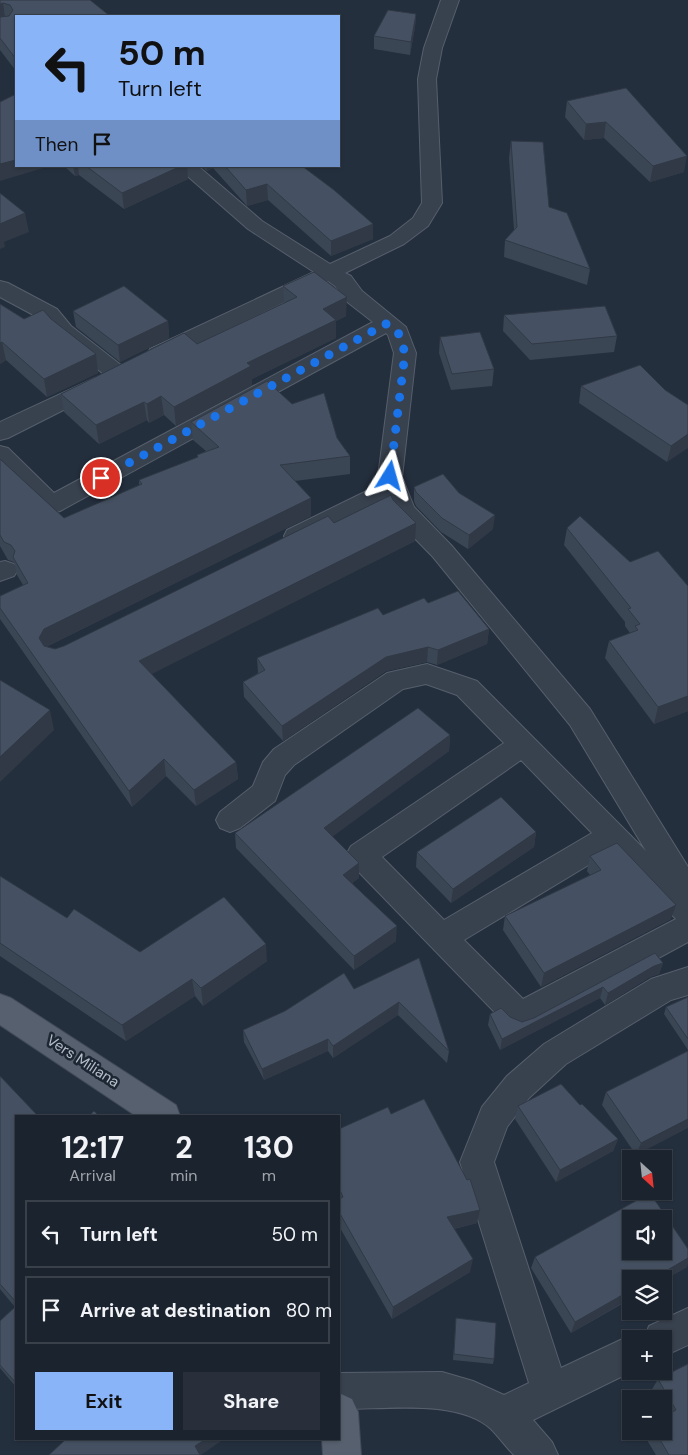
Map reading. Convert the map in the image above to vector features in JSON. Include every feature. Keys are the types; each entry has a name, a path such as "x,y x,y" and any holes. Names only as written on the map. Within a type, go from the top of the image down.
{"main road":[{"name":"Vers Miliana","path":"0,1008 162,1115"},
{"path":"340,1426 342,1455"}],"street":[{"path":"0,432 326,272 397,240 421,222 432,203 428,79 433,48 450,0"},
{"path":"187,167 255,225 326,272 343,281 354,296 398,332 405,353 390,476 403,511 442,551 580,717 688,894"},
{"path":"0,288 49,314 63,331 132,367"},
{"path":"0,454 51,505 386,324"},
{"path":"279,545 394,488"},
{"path":"230,820 265,793 273,770 284,757 396,680 427,674 466,688 688,912"},
{"path":"523,744 361,855 520,1017 688,927"},
{"path":"442,937 612,836"},
{"path":"550,1392 477,1162 494,1118 518,1087 554,1054 662,989 688,981"},
{"path":"672,1334 688,1326"},
{"path":"503,1415 622,1357"},
{"path":"340,1391 442,1390 473,1400 503,1415 539,1455"}],"building":[{"path":"0,0 90,0 109,15 15,15 15,58 0,38 0,17 9,16 13,10 10,5 0,4"},
{"path":"388,10 416,14 411,42 374,36"},
{"path":"626,88 687,156 653,166 606,122 586,124 567,101"},
{"path":"15,94 15,160 0,164 0,102"},
{"path":"511,141 543,142 549,207 567,213 590,269 505,240 517,227"},
{"path":"87,167 179,167 122,193"},
{"path":"226,167 303,167 334,190 373,224 331,241 267,184 246,190"},
{"path":"0,193 25,213 0,224"},
{"path":"314,272 347,297 323,309 336,320 247,363 251,366 174,407 161,396 147,404 144,402 96,425 61,394 184,333 197,344 297,297 283,286"},
{"path":"124,286 168,321 118,345 73,311"},
{"path":"0,304 24,319 43,310 51,319 96,354 44,379 2,342 0,343"},
{"path":"605,306 617,336 532,344 504,315"},
{"path":"480,332 494,369 452,374 440,337"},
{"path":"640,365 665,390 688,405 688,434 671,446 581,386"},
{"path":"267,381 292,404 324,393 337,438 350,456 280,465 311,498 44,629 39,638 44,646 55,649 64,646 328,516 334,523 391,495 393,500 416,523 139,661 236,762 194,790 164,759 129,791 0,608 0,596 28,583 13,557 15,551 11,545 4,542 0,535 0,459 64,518 142,484 139,480 219,447 191,422"},
{"path":"443,474 459,493 495,515 469,535 442,518 416,492 414,487"},
{"path":"580,516 630,562 658,551 688,586 688,696 658,707 609,641 638,630 635,626 640,624 628,609 631,608 567,528"},
{"path":"458,591 489,629 438,650 428,647 386,657 282,726 243,682 265,670 257,658 378,608 383,615 424,598 428,603"},
{"path":"0,680 50,710 0,757"},
{"path":"418,708 450,735 324,828 359,863 343,875 397,926 354,956 235,833"},
{"path":"501,797 536,832 453,889 417,852"},
{"path":"617,843 676,905 544,973 505,916 601,870 590,856"},
{"path":"0,876 67,918 74,909 140,952 224,897 266,944 201,988 192,979 122,1025 0,943"},
{"path":"655,953 663,963 654,966 608,993 603,987 502,1039 490,1014 501,1008 510,1017 522,1022 534,1018"},
{"path":"419,958 449,1051 399,1002 333,1046 328,1039 262,1069 243,1030 285,1011 344,973 354,989"},
{"path":"688,997 688,1039 666,1007"},
{"path":"688,1051 688,1119 641,1143 606,1092"},
{"path":"0,1076 37,1115 15,1115 15,1301 0,1284"},
{"path":"561,1084 580,1105 582,1104 618,1139 560,1170 518,1106"},
{"path":"424,1099 467,1180 470,1179 480,1210 447,1217 473,1259 393,1307 340,1214 340,1198 343,1197 340,1190 340,1129 388,1107 391,1114"},
{"path":"94,1111 98,1115 90,1115"},
{"path":"637,1200 655,1200 662,1210 622,1210 622,1260 672,1260 672,1225 688,1249 688,1258 667,1270 622,1270 622,1295 575,1322 535,1257"},
{"path":"15,1307 15,1382 0,1365 0,1321"},
{"path":"456,1318 496,1323 494,1359 454,1354"},
{"path":"688,1364 688,1455 669,1455 660,1440 672,1440 672,1412 676,1410 672,1403 672,1390 664,1390 659,1380 672,1380 672,1372"},
{"path":"65,1440 204,1440 195,1446 200,1455 49,1455"}],"route":[{"path":"101,478 386,324 398,332 405,353 390,476"}]}
